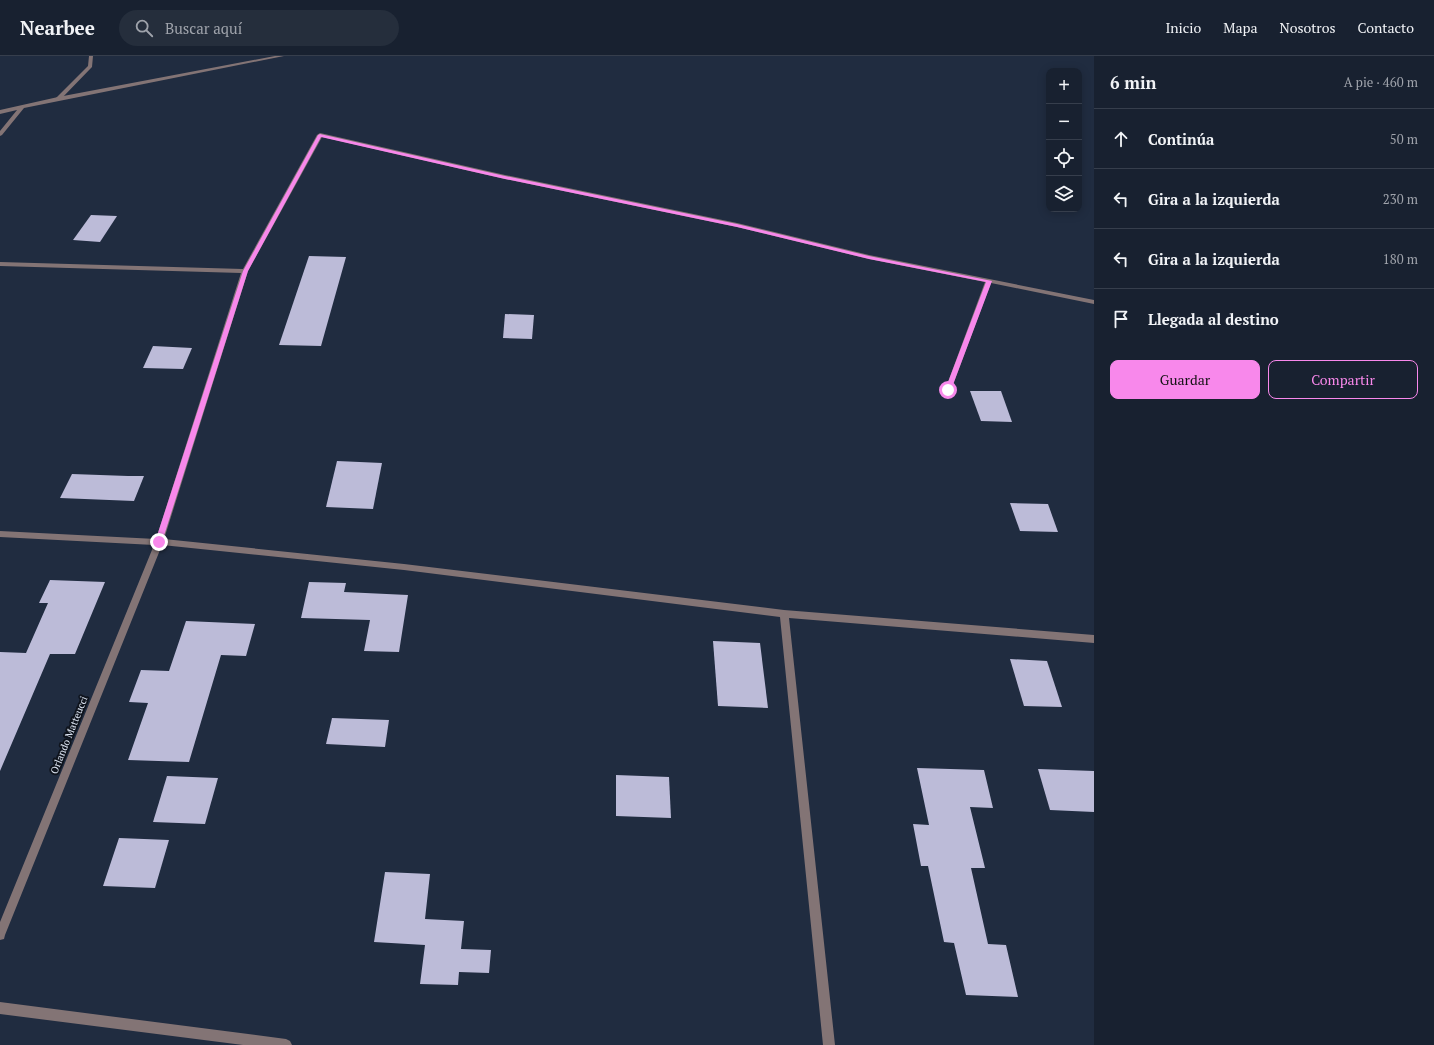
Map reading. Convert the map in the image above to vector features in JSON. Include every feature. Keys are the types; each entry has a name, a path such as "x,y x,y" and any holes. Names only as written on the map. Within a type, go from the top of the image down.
{"street":[{"path":"58,99 90,66 91,56"},
{"path":"0,112 58,99 282,56"},
{"path":"0,134 22,107"},
{"name":"Orlando Matteucci","path":"0,935 159,542 245,271 320,135 505,177 737,225 869,257 989,281"},
{"path":"0,264 245,271"},
{"path":"948,390 989,281 1094,302"},
{"path":"0,534 159,542 404,567 784,614 1094,639"},
{"path":"784,614 829,1045"},
{"path":"0,1008 286,1045"}],"building":[{"path":"91,215 117,216 100,242 73,240"},
{"path":"309,256 346,257 321,346 279,345"},
{"path":"505,314 534,315 532,339 503,338"},
{"path":"153,346 192,348 183,369 143,368"},
{"path":"970,391 1001,391 1012,422 981,421"},
{"path":"337,461 382,463 373,509 326,507"},
{"path":"72,474 144,476 134,501 60,498"},
{"path":"1010,503 1048,504 1058,532 1020,531"},
{"path":"50,580 105,582 75,654 50,654 0,771 0,652 26,653 48,603 39,603"},
{"path":"309,582 346,583 344,592 408,595 399,652 364,651 370,620 301,618"},
{"path":"186,621 255,624 246,656 221,655 189,762 128,760 148,703 129,702 141,670 169,671"},
{"path":"713,641 760,643 768,708 718,706"},
{"path":"1010,659 1047,661 1062,707 1024,706"},
{"path":"332,718 389,720 385,747 326,744"},
{"path":"917,768 984,770 993,808 970,807 985,868 971,868 988,944 1006,945 1018,997 966,995 954,943 944,942 928,866 921,866 913,824 929,825"},
{"path":"1038,769 1094,771 1094,812 1050,810"},
{"path":"616,775 669,777 671,818 616,816"},
{"path":"167,776 218,778 205,824 153,822"},
{"path":"119,838 169,840 155,888 103,886"},
{"path":"385,872 430,874 425,919 464,921 461,949 491,950 489,973 459,972 458,985 420,984 425,945 374,942"}],"route":[{"path":"159,542 245,271 320,135 505,177 737,225 869,257 989,281 948,390"}]}
